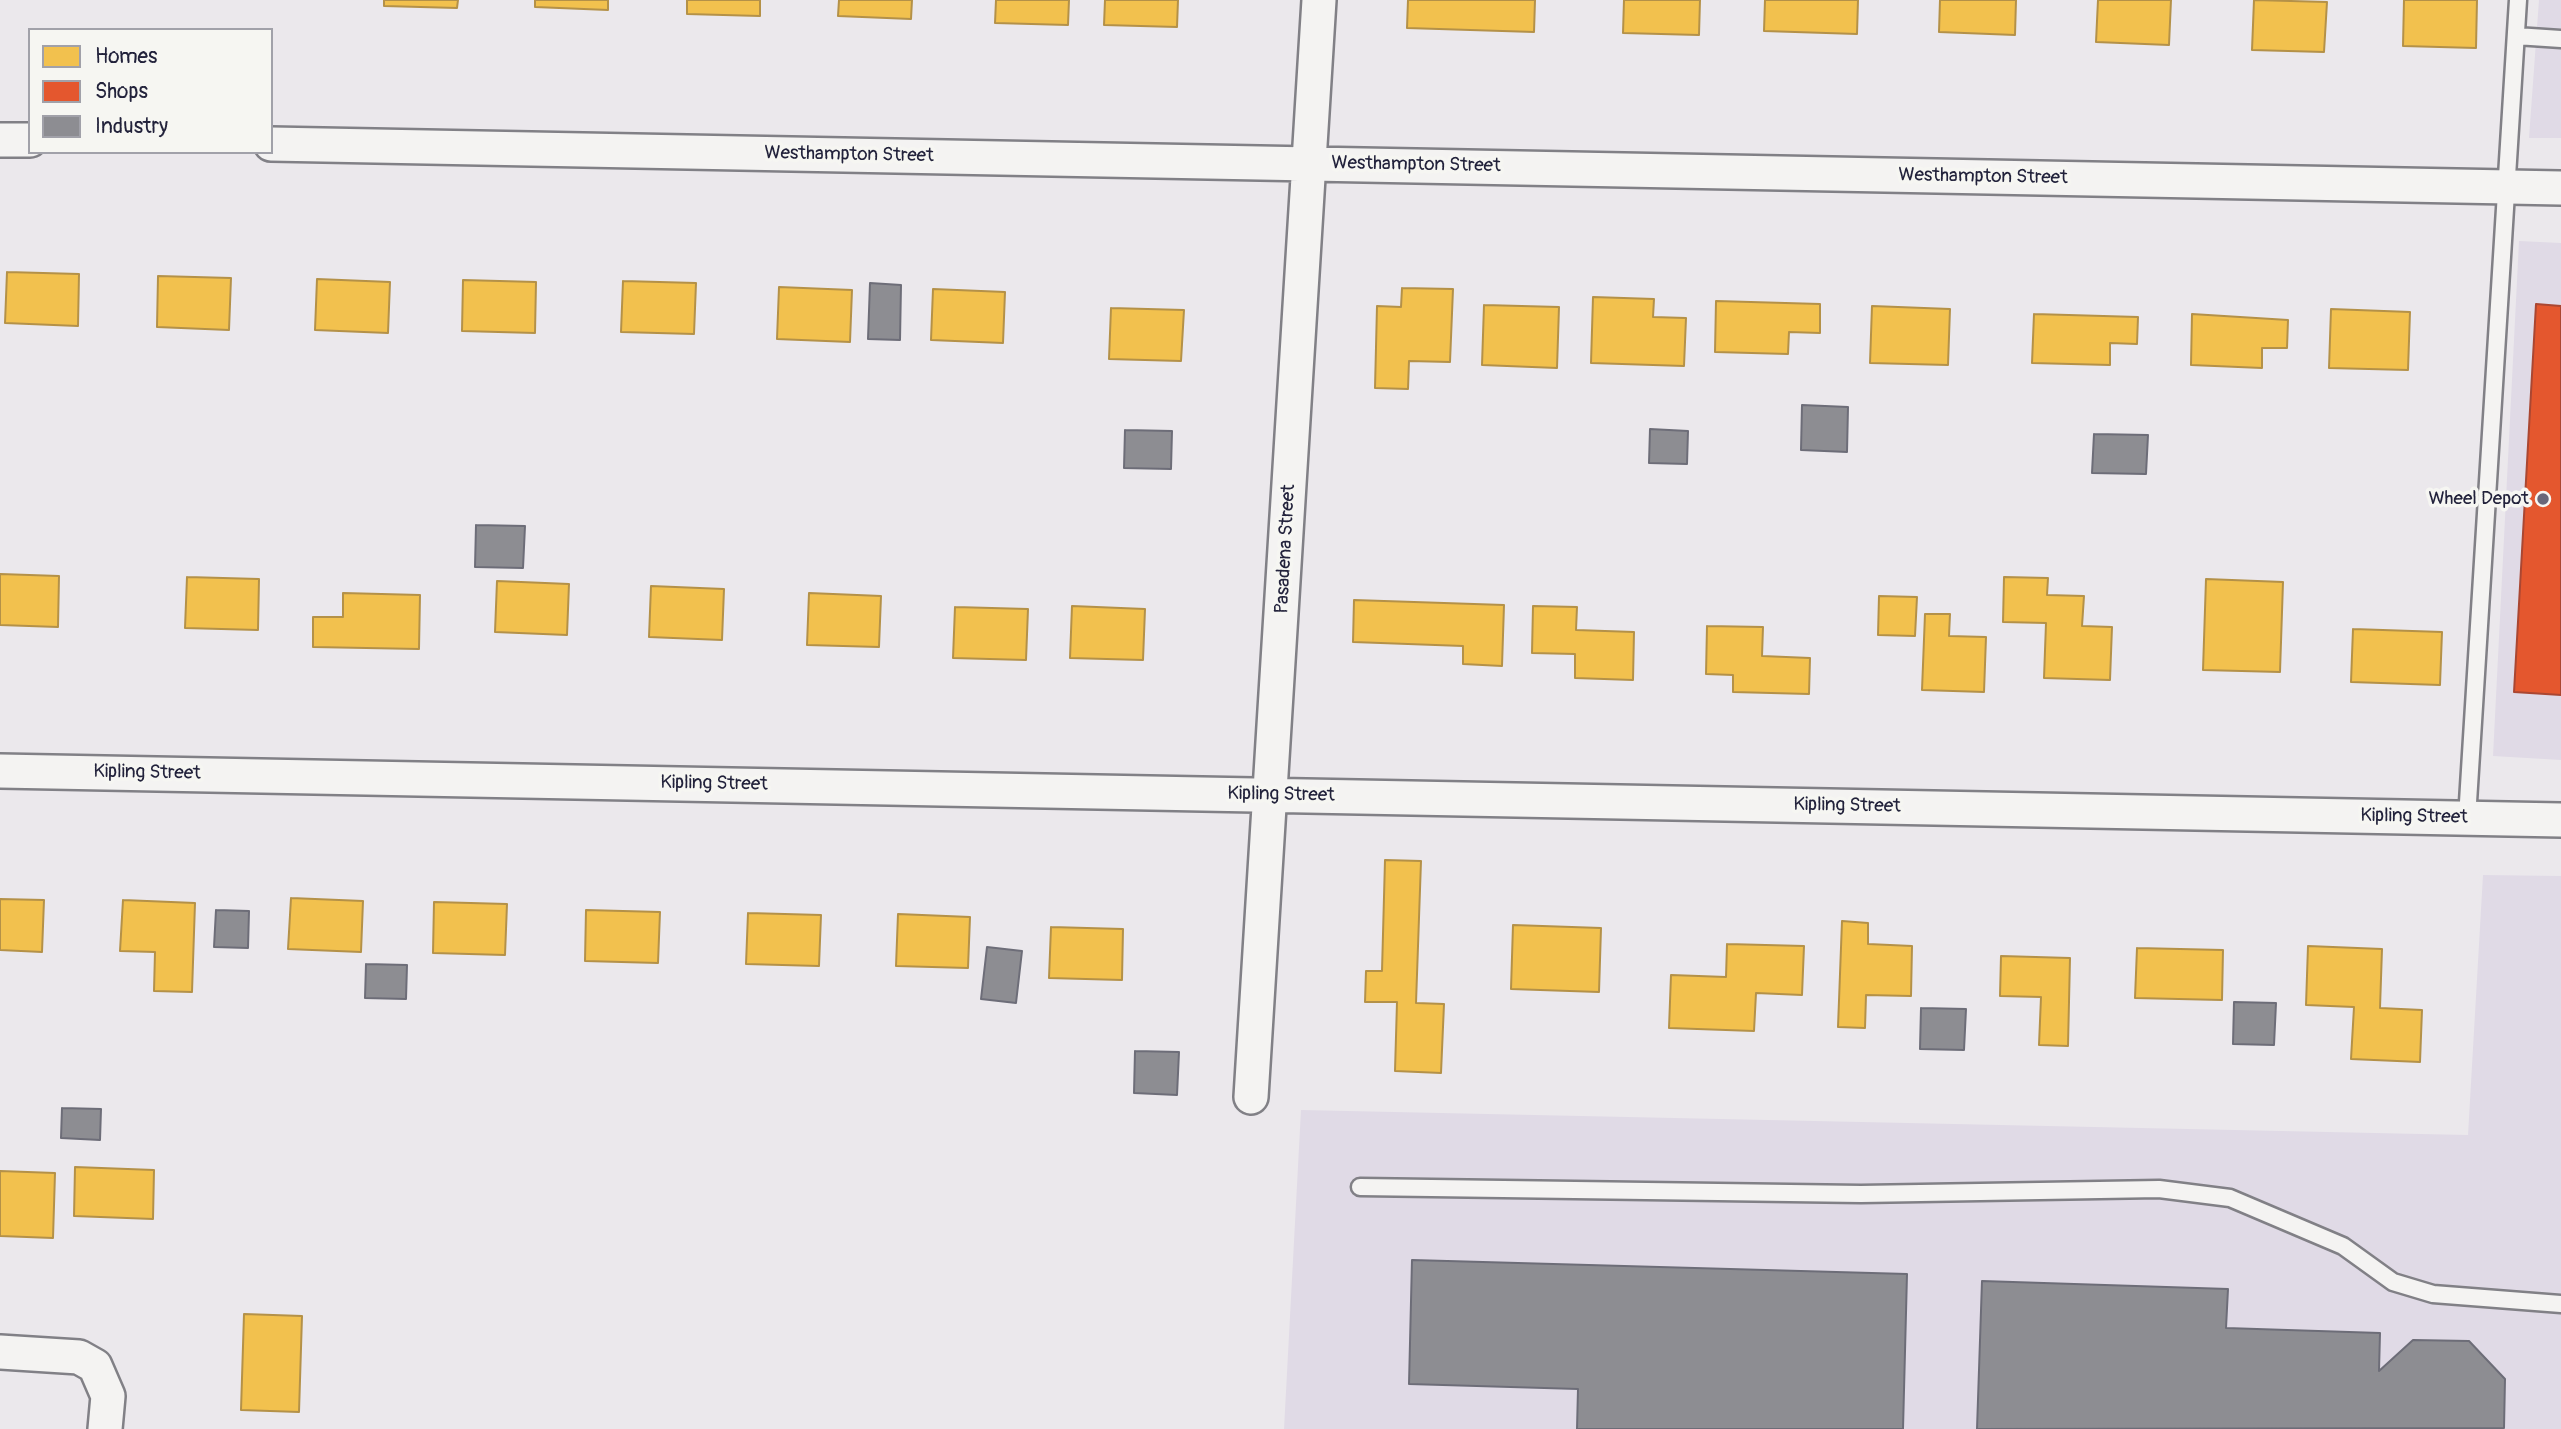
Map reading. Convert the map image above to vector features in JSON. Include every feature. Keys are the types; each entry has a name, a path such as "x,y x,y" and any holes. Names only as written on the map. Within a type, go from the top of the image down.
{"street":[{"name":"Pasadena Street","path":"1251,1097 1319,0"},
{"path":"0,139 28,140"},
{"name":"Westhampton Street","path":"273,144 2561,188"},
{"name":"Kipling Street","path":"0,771 2561,820"},
{"path":"0,1352 79,1356 95,1366 107,1396 105,1429"}],"lane":[{"path":"2468,818 2518,0"},
{"path":"2516,36 2561,38"},
{"path":"1360,1187 1861,1194 2159,1189 2230,1198 2343,1246 2393,1282 2433,1294 2561,1304"}],"shaded area":[{"path":"2539,0 2561,0 2561,138 2529,138"},
{"path":"2519,241 2561,243 2561,760 2493,756"},
{"path":"2483,875 2561,876 2561,1429 1284,1429 1301,1110 2468,1135"}],"building: Homes":[{"path":"384,0 458,0 457,8 384,6"},
{"path":"535,0 608,0 608,10 535,7"},
{"path":"687,0 760,0 760,16 687,14"},
{"path":"839,0 912,0 911,19 838,16"},
{"path":"996,0 1069,0 1068,25 995,23"},
{"path":"1105,0 1178,0 1177,27 1104,25"},
{"path":"1408,0 1535,0 1534,32 1407,28"},
{"path":"1624,0 1700,0 1699,35 1623,33"},
{"path":"1765,0 1858,0 1857,34 1764,31"},
{"path":"1940,0 2016,0 2015,35 1939,32"},
{"path":"2098,0 2171,0 2169,45 2096,42"},
{"path":"2254,0 2327,2 2324,52 2252,50"},
{"path":"2404,0 2477,0 2476,48 2403,46"},
{"path":"7,272 79,274 78,326 5,323"},
{"path":"158,276 231,278 229,330 157,327"},
{"path":"317,279 390,282 388,333 315,330"},
{"path":"463,280 536,282 535,333 462,331"},
{"path":"623,281 696,283 694,334 621,332"},
{"path":"779,287 852,290 850,342 777,339"},
{"path":"1402,288 1453,289 1450,362 1409,361 1408,389 1375,388 1377,306 1401,307"},
{"path":"933,289 1005,292 1003,343 931,340"},
{"path":"1593,297 1654,299 1653,317 1686,318 1684,366 1591,363"},
{"path":"1716,301 1820,304 1820,333 1789,332 1788,354 1715,352"},
{"path":"1484,305 1559,307 1557,368 1482,365"},
{"path":"1872,306 1950,309 1948,365 1870,363"},
{"path":"1111,308 1184,310 1181,361 1109,359"},
{"path":"2331,309 2410,312 2408,370 2329,368"},
{"path":"2034,314 2138,317 2137,344 2110,343 2110,365 2032,363"},
{"path":"2192,314 2288,320 2287,348 2262,348 2262,368 2191,365"},
{"path":"0,574 59,576 58,627 0,625"},
{"path":"187,577 259,579 258,630 185,628"},
{"path":"2004,577 2048,578 2047,595 2084,596 2082,626 2112,627 2110,680 2044,678 2046,623 2003,622"},
{"path":"2206,579 2283,582 2280,672 2203,670"},
{"path":"497,581 569,584 567,635 495,632"},
{"path":"651,586 724,589 722,640 649,637"},
{"path":"343,593 420,595 419,649 313,647 313,617 343,617"},
{"path":"809,593 881,596 879,647 807,645"},
{"path":"1879,596 1917,597 1915,636 1878,635"},
{"path":"1354,600 1504,605 1502,666 1463,664 1463,646 1353,642"},
{"path":"1072,606 1145,609 1143,660 1070,658"},
{"path":"1533,606 1577,607 1576,630 1634,632 1633,680 1575,678 1575,654 1532,653"},
{"path":"955,607 1028,609 1026,660 953,658"},
{"path":"1925,614 1950,614 1949,636 1986,637 1984,692 1922,690"},
{"path":"1707,626 1763,627 1762,656 1810,658 1809,694 1733,692 1733,675 1706,674"},
{"path":"2353,629 2442,632 2440,685 2351,682"},
{"path":"1385,860 1421,861 1416,1003 1444,1004 1441,1073 1395,1071 1397,1002 1365,1002 1366,971 1382,971"},
{"path":"291,898 363,901 361,952 288,949"},
{"path":"0,899 44,900 42,952 0,950"},
{"path":"123,900 195,903 192,992 154,991 155,952 120,951"},
{"path":"434,902 507,904 505,955 433,953"},
{"path":"586,910 660,912 658,963 585,961"},
{"path":"748,913 821,915 819,966 746,964"},
{"path":"898,914 970,917 968,968 896,966"},
{"path":"1842,921 1868,923 1868,944 1912,946 1911,996 1866,995 1865,1028 1838,1027"},
{"path":"1513,925 1601,928 1599,992 1511,989"},
{"path":"1051,927 1123,929 1122,980 1049,978"},
{"path":"1727,944 1804,946 1802,995 1756,993 1754,1031 1669,1028 1671,975 1726,977"},
{"path":"2308,946 2382,949 2380,1008 2422,1010 2420,1062 2351,1059 2354,1007 2306,1005"},
{"path":"2137,948 2223,950 2222,1000 2135,998"},
{"path":"2001,956 2070,958 2068,1046 2039,1045 2041,997 2000,996"},
{"path":"75,1167 154,1170 153,1219 74,1216"},
{"path":"0,1171 55,1173 53,1238 0,1236"},
{"path":"244,1314 302,1316 299,1412 241,1410"}],"building: Shops":[{"name":"Wheel Depot","path":"2536,304 2561,306 2561,695 2514,692"}],"building: Industry":[{"path":"870,283 901,285 900,340 868,339"},
{"path":"1802,405 1848,407 1847,452 1801,450"},
{"path":"1650,429 1688,431 1687,464 1649,463"},
{"path":"1125,430 1172,431 1171,469 1124,468"},
{"path":"2094,434 2148,435 2146,474 2092,473"},
{"path":"476,525 525,526 523,568 475,567"},
{"path":"216,910 249,911 248,948 214,947"},
{"path":"987,947 1022,951 1016,1003 981,999"},
{"path":"366,964 407,965 406,999 365,998"},
{"path":"2234,1002 2276,1003 2274,1045 2233,1044"},
{"path":"1921,1008 1966,1009 1964,1050 1920,1049"},
{"path":"1135,1051 1179,1052 1177,1095 1134,1093"},
{"path":"62,1108 101,1109 100,1140 61,1138"},
{"path":"1412,1260 1907,1274 1903,1429 1577,1429 1578,1389 1409,1384"},
{"path":"1982,1281 2228,1289 2226,1328 2380,1333 2379,1371 2413,1340 2469,1341 2505,1379 2504,1428 1977,1429"}],"place":[{"name":"Wheel Depot","path":"2543,499"}]}
